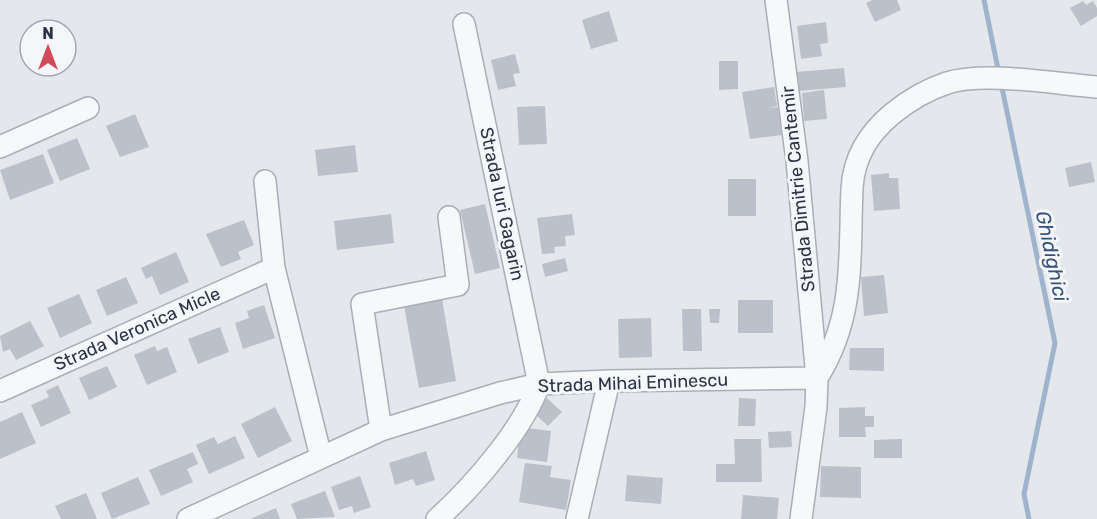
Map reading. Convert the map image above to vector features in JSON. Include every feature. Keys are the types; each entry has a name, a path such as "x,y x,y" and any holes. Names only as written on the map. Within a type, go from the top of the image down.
{"street":[{"name":"Strada Dimitrie Cantemir","path":"776,0 797,161 817,378 816,407 801,519"},
{"name":"Strada Iuri Gagarin","path":"464,24 539,384"},
{"path":"817,378 833,353 844,318 849,290 852,186 856,164 864,144 875,129 906,103 948,82 974,79 1097,87"},
{"path":"0,147 88,108"},
{"path":"265,182 274,268 321,457"},
{"path":"381,430 362,304 458,285 449,217"},
{"name":"Strada Veronica Micle","path":"0,391 274,268"},
{"name":"Strada Mihai Eminescu","path":"188,519 381,430 454,406 539,384 817,378"},
{"path":"577,519 609,381"},
{"path":"437,519 476,478 525,415 539,384"}],"building":[{"path":"872,0 897,0 901,10 875,22 866,3"},
{"path":"1083,1 1086,5 1093,1 1097,8 1097,16 1081,26 1070,8"},
{"path":"609,11 618,41 591,49 582,20"},
{"path":"826,22 828,43 820,44 822,56 801,59 797,26"},
{"path":"515,54 520,73 513,74 516,86 498,90 491,60"},
{"path":"719,61 738,61 738,89 719,90"},
{"path":"844,68 846,87 798,91 796,72"},
{"path":"774,87 777,106 769,108 778,107 782,135 750,139 742,92"},
{"path":"824,90 827,119 804,121 802,93"},
{"path":"545,106 547,144 519,145 517,107"},
{"path":"135,114 149,147 120,157 106,126"},
{"path":"77,138 90,169 60,181 47,150"},
{"path":"355,145 358,172 318,176 315,150"},
{"path":"43,154 54,183 10,200 0,170"},
{"path":"1091,162 1095,182 1069,187 1065,168"},
{"path":"889,173 889,178 898,178 900,209 874,211 871,175"},
{"path":"728,179 756,179 756,216 728,216"},
{"path":"485,204 500,268 475,274 460,210"},
{"path":"391,214 394,243 337,250 334,221"},
{"path":"572,214 575,235 565,236 566,246 554,247 555,253 542,254 537,218"},
{"path":"244,220 254,245 238,252 241,259 221,267 206,234"},
{"path":"176,252 189,282 160,295 152,276 146,279 141,268"},
{"path":"565,258 568,271 545,277 542,264"},
{"path":"884,275 888,313 864,316 861,277"},
{"path":"126,277 138,303 107,316 96,290"},
{"path":"79,294 92,323 60,338 47,308"},
{"path":"442,299 456,381 419,388 404,306"},
{"path":"738,300 773,300 773,333 738,333"},
{"path":"264,305 275,338 243,349 235,323 249,318 247,311"},
{"path":"682,309 701,309 702,351 683,351"},
{"path":"709,309 720,309 719,323 710,323"},
{"path":"651,318 652,357 619,358 618,319"},
{"path":"30,321 44,346 16,360 10,349 3,352 0,336"},
{"path":"220,327 229,352 198,364 188,339"},
{"path":"155,346 157,351 167,347 177,372 147,385 134,355"},
{"path":"850,348 884,348 884,371 849,370"},
{"path":"107,366 117,387 89,400 79,378"},
{"path":"58,385 71,413 41,427 31,405 49,397 46,391"},
{"path":"547,398 562,412 548,426 534,413"},
{"path":"739,398 756,399 755,426 738,426"},
{"path":"275,407 292,441 258,458 241,424"},
{"path":"865,407 865,416 874,416 874,427 865,427 866,437 839,437 839,408"},
{"path":"22,412 36,443 0,459 0,422"},
{"path":"520,427 551,431 547,462 517,458"},
{"path":"791,431 792,447 769,448 768,432"},
{"path":"235,436 245,458 209,474 196,445 214,437 218,444"},
{"path":"734,439 761,439 762,482 716,482 716,464 735,464"},
{"path":"902,439 902,458 874,458 874,440"},
{"path":"426,451 435,480 416,486 413,479 395,485 389,463"},
{"path":"193,452 198,464 187,469 193,482 161,496 149,470"},
{"path":"525,463 552,466 550,477 571,480 566,510 519,502"},
{"path":"821,466 861,467 861,498 820,497"},
{"path":"627,475 663,478 661,504 625,501"},
{"path":"360,476 371,507 354,513 352,506 339,510 331,487"},
{"path":"138,477 150,504 112,519 101,493"},
{"path":"325,491 335,517 297,519 291,504"},
{"path":"86,493 97,519 61,519 55,506"},
{"path":"743,495 779,498 777,519 741,519"},
{"path":"276,508 280,519 250,519"}],"waterway":[{"name":"Ghidighici","path":"984,0 999,74"},
{"name":"Ghidighici","path":"1001,83 1055,343 1024,494 1029,519"}]}
